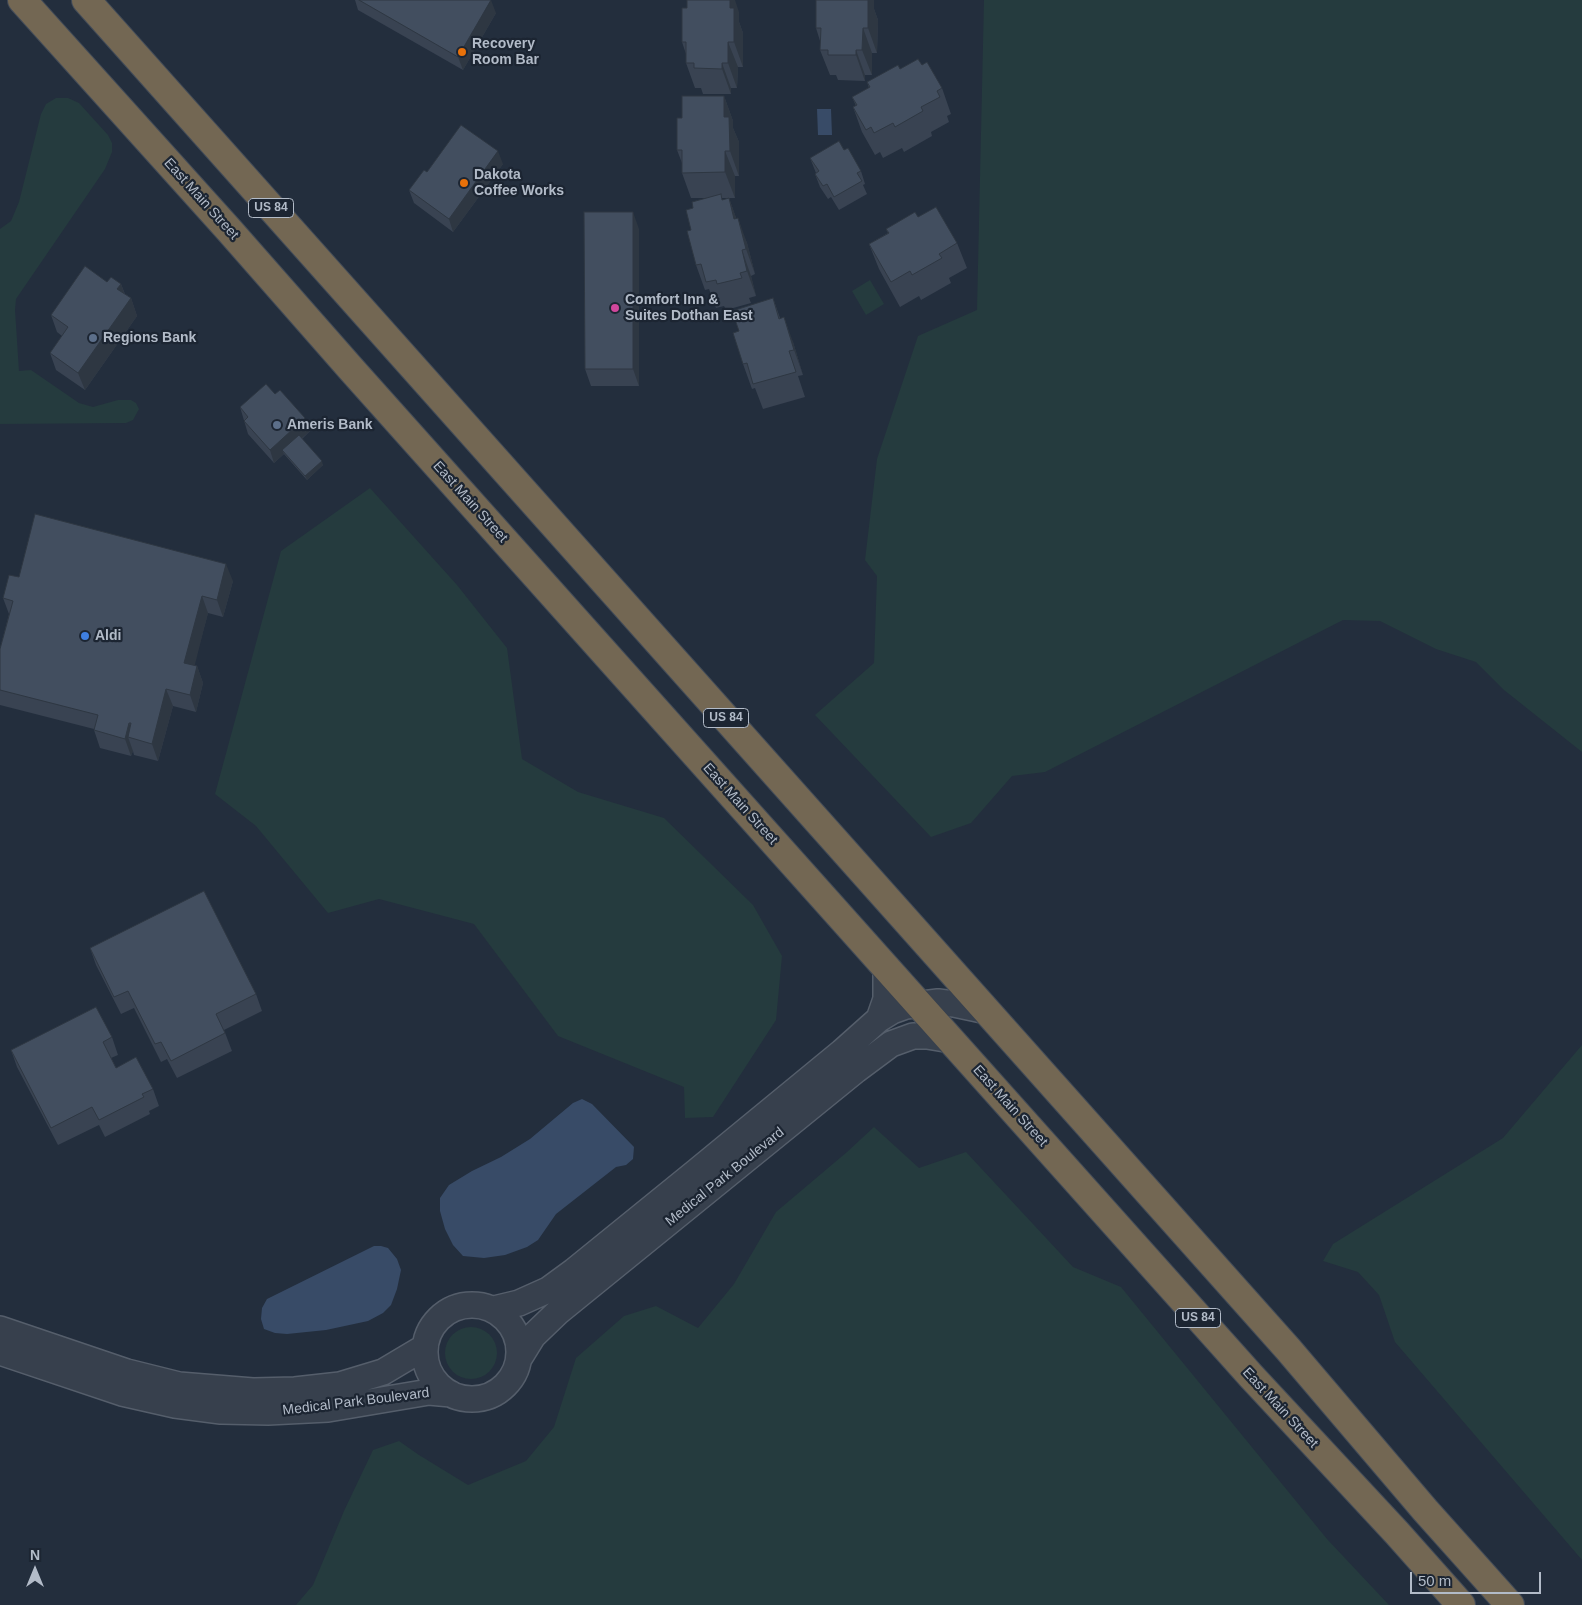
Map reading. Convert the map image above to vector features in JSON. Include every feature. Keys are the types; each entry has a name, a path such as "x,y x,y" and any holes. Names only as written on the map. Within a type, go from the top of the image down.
{"highway":[{"name":"East Main Street","path":"22,0 1251,1376 1461,1605"},
{"name":"US 84","path":"86,0 1282,1342 1425,1510 1510,1605"}],"street":[{"path":"879,1019 886,999 886,967"},
{"name":"Medical Park Boulevard","path":"494,1309 519,1303 548,1290 574,1271 879,1019 892,1012 918,1004 938,1002 987,1012"},
{"name":"Medical Park Boulevard","path":"520,1357 533,1336 558,1312 856,1070 891,1044 914,1036 928,1036 950,1040"},
{"path":"472,1304 494,1309 512,1324 517,1334 520,1357 512,1378 495,1394 484,1398 462,1398 451,1394 441,1388 428,1370 425,1358 427,1336 440,1317 450,1310 472,1304"},
{"name":"Medical Park Boulevard","path":"0,1329 127,1372 178,1385 253,1391 295,1390 340,1385 383,1372 425,1347"},
{"name":"Medical Park Boulevard","path":"0,1352 122,1393 174,1405 221,1411 268,1412 328,1408 429,1392 451,1394"}],"green space":[{"path":"984,0 1582,0 1582,752 1504,690 1476,662 1436,649 1380,621 1343,620 1045,772 1012,776 971,823 931,837 815,715 874,663 877,576 865,560 877,459 918,336 977,310"},
{"path":"56,98 68,98 79,103 108,135 112,143 112,152 105,169 16,299 19,371 31,370 79,403 93,407 118,400 131,400 136,403 139,409 133,420 126,423 0,424 0,229 11,221 19,202 41,114 46,104"},
{"path":"870,280 884,304 866,315 852,291"},
{"path":"370,488 457,585 507,648 522,759 578,792 664,818 753,905 782,956 776,1020 713,1117 685,1118 684,1087 558,1036 474,924 379,899 328,913 256,826 215,794 281,551"},
{"path":"1582,1045 1582,1560 1395,1342 1379,1295 1358,1272 1323,1261 1333,1244 1503,1138"},
{"path":"874,1127 919,1168 966,1152 1073,1267 1121,1287 1327,1539 1389,1605 296,1605 313,1585 344,1511 373,1450 399,1441 468,1485 526,1461 554,1427 576,1358 624,1316 656,1306 698,1328 734,1284 776,1212"},
{"path":"466,1327 476,1327 485,1331 493,1339 497,1353 493,1367 485,1375 476,1379 466,1379 457,1375 449,1367 445,1358 445,1348 449,1339 457,1331"}],"water":[{"path":"817,109 831,109 832,135 818,135"},
{"path":"582,1099 592,1104 634,1147 633,1159 626,1165 616,1167 556,1214 538,1240 527,1247 505,1255 484,1258 463,1256 453,1245 445,1229 440,1211 440,1198 449,1185 530,1139 573,1103"},
{"path":"374,1246 388,1248 397,1259 401,1270 391,1305 383,1313 368,1321 326,1330 287,1334 275,1333 264,1329 261,1319 262,1308 267,1299"}],"building":[{"path":"359,0 491,0 458,57"},
{"path":"687,0 730,0 730,8 734,8 734,42 728,42 728,63 722,63 722,69 694,68 694,63 686,63 686,42 682,42 682,8 687,8"},
{"path":"816,0 868,0 868,28 863,28 862,50 856,50 856,55 828,55 828,50 820,50 821,28 816,28"},
{"path":"918,59 922,65 927,62 942,88 937,91 940,97 921,107 923,111 895,127 893,123 874,133 871,127 866,130 853,107 857,105 852,97 870,87 867,82 898,65 900,69"},
{"path":"682,96 724,96 724,117 729,117 730,151 725,151 725,172 682,173 682,150 677,150 677,118 682,118"},
{"path":"461,125 498,151 449,219 409,190 424,170 427,172"},
{"path":"839,141 844,150 848,148 861,171 857,173 862,181 834,197 827,184 823,186 815,174 819,171 810,158"},
{"path":"721,194 722,200 729,198 734,219 738,218 746,249 742,250 747,271 740,273 742,278 717,284 716,280 706,282 701,264 696,265 687,231 691,230 686,210 693,208 692,202"},
{"path":"936,207 957,243 939,254 942,258 912,275 910,271 891,282 869,244 889,233 886,229 915,212 918,217"},
{"name":"Comfort Inn & Suites Dothan East","path":"584,212 633,212 633,369 585,369"},
{"name":"Regions Bank","path":"85,266 107,282 111,277 121,284 117,289 131,298 78,373 50,353 68,327 51,315"},
{"path":"773,298 779,319 784,317 794,350 789,351 796,372 753,384 747,363 743,364 733,333 739,331 732,311"},
{"name":"Ameris Bank","path":"266,384 275,394 280,390 305,418 270,450 244,421 248,417 240,407"},
{"path":"299,435 322,461 305,476 282,450"},
{"path":"35,514 226,564 217,600 202,596 184,663 197,666 190,695 166,689 152,744 128,737 131,723 129,723 125,739 94,730 98,715 0,690 0,649 13,601 3,598 9,575 19,577"},
{"path":"204,891 256,994 216,1014 225,1033 171,1061 161,1042 155,1044 128,991 114,997 90,948"},
{"path":"96,1007 112,1037 103,1042 116,1068 136,1057 153,1089 142,1094 144,1097 99,1120 92,1107 51,1128 11,1050"}],"place":[{"name":"Recovery Room Bar","path":"462,52"},
{"name":"Dakota Coffee Works","path":"464,183"},
{"name":"Comfort Inn & Suites Dothan East","path":"615,308"},
{"name":"Regions Bank","path":"93,338"},
{"name":"Ameris Bank","path":"277,425"},
{"name":"Aldi","path":"85,636"}]}
